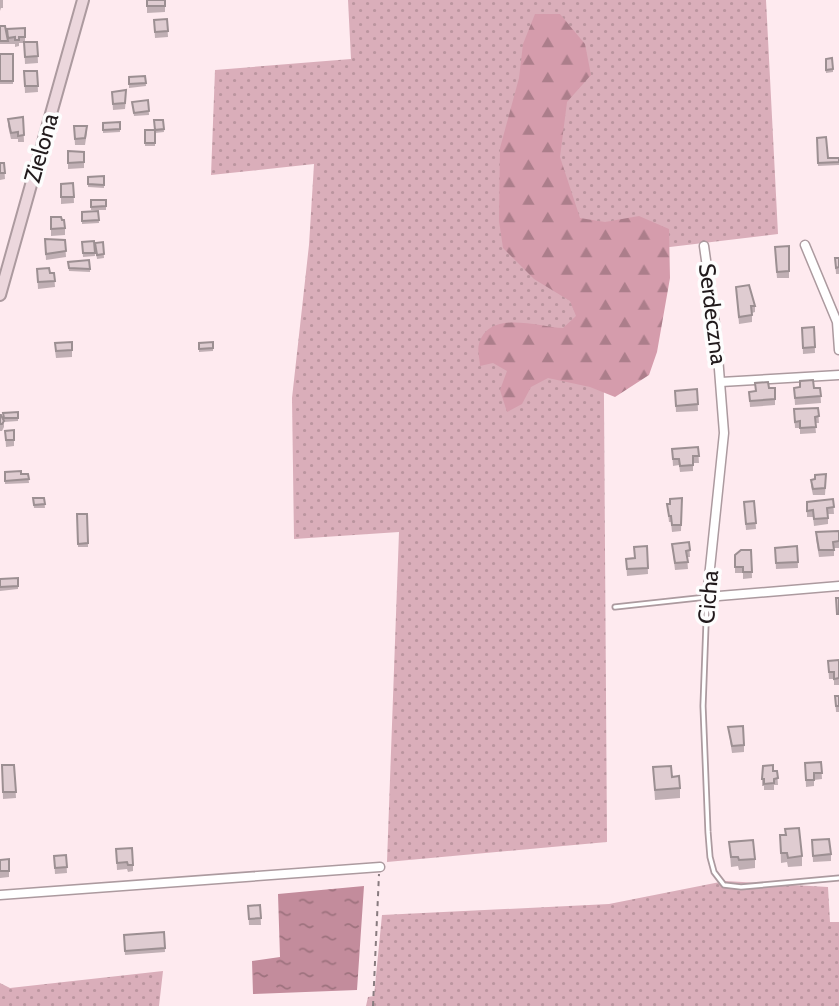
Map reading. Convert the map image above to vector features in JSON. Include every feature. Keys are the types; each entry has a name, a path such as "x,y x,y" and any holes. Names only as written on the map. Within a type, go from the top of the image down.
{"street":[{"name":"Zielona","path":"0,295 83,0"},
{"path":"805,245 837,322 839,350"},
{"name":"Serdeczna","path":"704,246 721,382"},
{"path":"721,382 839,375"},
{"name":"Cicha","path":"707,597 724,433 721,382"},
{"path":"707,597 839,586"},
{"path":"0,895 380,867"}],"lane":[{"path":"615,607 707,597"},
{"name":"Cicha","path":"707,597 703,706 710,857 714,872 724,885 741,887 839,878"}],"path":[{"path":"373,1006 380,867"}],"shaded area":[{"path":"348,0 766,0 778,234 603,255 607,842 387,862 399,532 294,539 292,398 309,245 314,164 211,175 215,70 351,59"},
{"path":"725,881 828,887 830,922 839,922 839,1006 366,1006 368,997 374,996 382,915 609,904"},
{"path":"163,971 159,1006 0,1006 0,983 10,988"}],"green space":[{"path":"535,14 560,14 585,44 591,75 567,102 560,157 580,218 605,222 639,216 669,229 670,278 657,352 649,375 615,397 590,387 548,378 531,387 522,404 507,412 500,390 507,371 493,363 480,366 478,346 484,333 503,323 515,322 563,328 576,316 570,301 534,279 503,248 499,221 500,148 519,78 523,44"}],"water":[{"path":"364,886 357,990 253,994 252,961 280,957 278,894"}],"building":[{"path":"147,0 165,0 165,6 147,6"},
{"path":"167,19 168,31 155,32 154,20"},
{"path":"0,26 5,26 8,41 0,41"},
{"path":"25,28 25,37 19,37 19,40 15,40 15,37 8,38 7,29"},
{"path":"24,42 37,42 38,56 25,57"},
{"path":"0,54 13,54 13,81 0,81"},
{"path":"832,58 833,69 826,70 826,59"},
{"path":"24,71 37,71 38,86 25,86"},
{"path":"145,76 146,83 129,84 129,77"},
{"path":"126,90 125,103 113,104 112,92"},
{"path":"148,100 149,111 134,113 132,102"},
{"path":"23,117 24,135 11,133 8,119"},
{"path":"154,120 163,120 164,129 155,130"},
{"path":"120,122 120,129 103,130 103,123"},
{"path":"74,126 87,126 85,138 75,139"},
{"path":"145,130 155,130 155,143 145,143"},
{"path":"826,137 828,158 839,158 839,162 818,163 817,138"},
{"path":"68,151 84,152 84,162 68,163"},
{"path":"0,163 4,163 5,173 0,173"},
{"path":"104,176 104,185 88,184 88,177"},
{"path":"73,183 74,197 61,197 61,184"},
{"path":"91,200 106,200 106,206 91,207"},
{"path":"98,211 99,220 82,221 82,212"},
{"path":"51,217 61,217 65,228 51,229"},
{"path":"45,239 65,240 66,251 46,254"},
{"path":"94,241 95,253 83,253 82,242"},
{"path":"103,242 104,254 97,255 95,243"},
{"path":"789,246 789,271 777,272 775,247"},
{"path":"835,258 839,258 839,267 836,268"},
{"path":"89,260 90,269 69,268 68,262"},
{"path":"49,268 50,273 54,273 55,281 38,282 37,269"},
{"path":"749,285 755,306 751,306 752,315 739,317 736,287"},
{"path":"814,327 815,347 803,348 802,328"},
{"path":"72,342 72,350 56,351 55,343"},
{"path":"213,342 213,348 199,349 199,343"},
{"path":"813,380 814,388 820,388 821,396 795,398 794,388 800,387 800,381"},
{"path":"768,382 769,388 775,388 775,399 750,401 749,392 756,391 755,383"},
{"path":"697,389 698,404 676,406 675,391"},
{"path":"818,408 816,427 800,428 800,421 795,422 794,409"},
{"path":"18,412 18,418 4,418 3,413"},
{"path":"14,430 14,440 6,440 5,431"},
{"path":"698,447 699,456 693,456 693,465 680,466 679,459 673,459 672,449"},
{"path":"21,471 21,474 28,474 29,479 5,481 5,472"},
{"path":"826,474 825,488 813,489 811,480 815,479 815,475"},
{"path":"33,498 44,498 45,504 34,505"},
{"path":"682,498 681,525 672,525 667,504 670,504 670,499"},
{"path":"833,499 834,507 827,508 828,518 814,519 813,510 807,511 807,502"},
{"path":"754,501 756,523 746,524 744,502"},
{"path":"77,514 87,514 88,543 78,544"},
{"path":"839,531 839,541 833,542 834,550 819,550 816,532"},
{"path":"689,542 690,550 686,551 688,562 675,563 672,544"},
{"path":"647,546 648,568 627,569 626,559 635,558 634,547"},
{"path":"797,546 798,562 776,563 775,548"},
{"path":"741,550 751,550 752,572 743,572 743,567 735,567 735,555"},
{"path":"18,578 18,586 0,587 0,579"},
{"path":"836,598 839,598 839,614 837,614"},
{"path":"839,660 839,678 834,679 834,672 829,672 828,661"},
{"path":"835,696 839,696 839,706 836,706"},
{"path":"743,726 744,745 732,746 728,727"},
{"path":"821,762 822,773 814,773 814,780 806,780 805,763"},
{"path":"2,765 14,765 16,792 3,792"},
{"path":"773,765 773,771 777,771 778,778 774,779 774,783 764,784 763,766"},
{"path":"671,766 672,777 679,776 680,788 655,790 653,767"},
{"path":"799,828 802,856 788,858 787,853 781,853 780,835 786,835 785,829"},
{"path":"829,839 831,854 813,856 812,840"},
{"path":"753,840 755,859 739,860 738,857 731,857 729,842"},
{"path":"132,848 133,865 128,865 127,862 117,863 116,849"},
{"path":"66,855 67,867 55,868 54,856"},
{"path":"9,859 9,871 0,871 0,860"},
{"path":"260,905 261,918 249,919 248,906"},
{"path":"164,932 165,948 125,951 124,935"}]}
